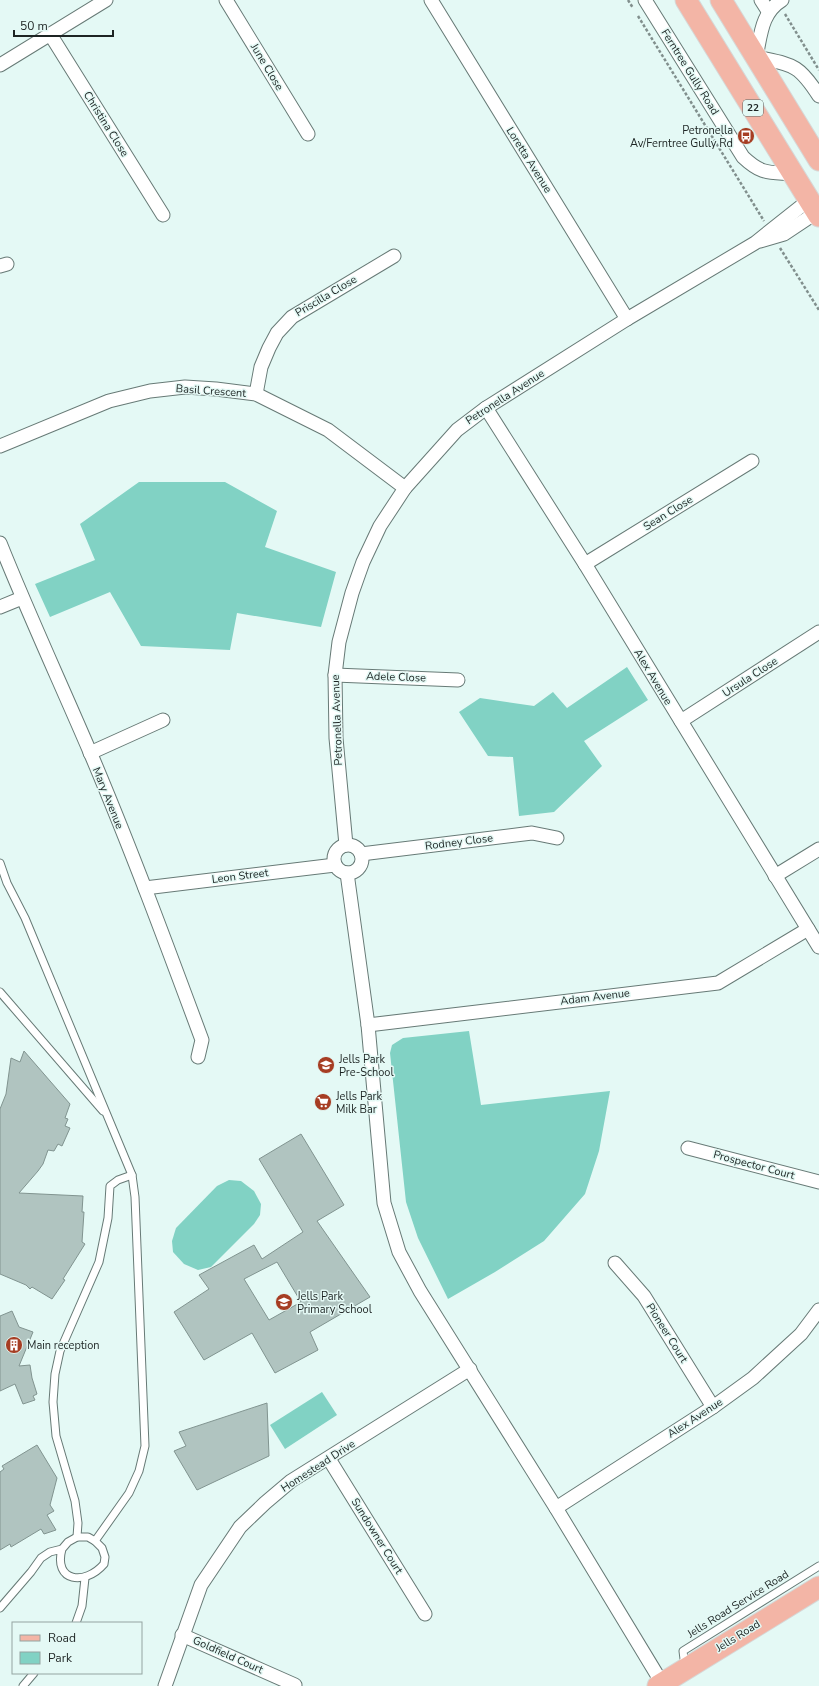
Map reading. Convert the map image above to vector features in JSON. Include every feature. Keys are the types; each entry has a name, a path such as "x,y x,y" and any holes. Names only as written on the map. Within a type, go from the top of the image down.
{"main road":[{"name":"22","path":"686,0 793,174 817,207"},
{"name":"22","path":"721,0 819,160"},
{"name":"Jells Road","path":"660,1685 819,1587"}],"street":[{"path":"0,65 106,0"},
{"name":"June Close","path":"226,0 308,134"},
{"name":"Loretta Avenue","path":"431,0 627,319"},
{"name":"Ferntree Gully Road","path":"645,0 743,157 758,170 793,174"},
{"path":"761,0 776,5 764,20 756,57 796,68 808,79 819,96"},
{"name":"Christina Close","path":"50,34 163,215"},
{"name":"Petronella Avenue","path":"346,845 336,738 335,675 339,642 352,594 363,562 380,526 405,488 457,430 486,408 627,319 772,233 784,234 817,207"},
{"name":"Priscilla Close","path":"256,394 261,368 269,348 277,333 292,317 394,256"},
{"name":"Basil Crescent","path":"0,446 109,401 150,391 185,387 256,394 328,430 405,488"},
{"name":"Alex Avenue","path":"486,408 585,564 819,947"},
{"name":"Sean Close","path":"585,564 752,461"},
{"name":"Mary Avenue","path":"0,543 22,598 90,753 145,888 202,1040 198,1057"},
{"path":"0,607 22,598"},
{"name":"Ursula Close","path":"680,721 819,632"},
{"name":"Adele Close","path":"335,675 458,680"},
{"path":"90,753 163,720"},
{"name":"Rodney Close","path":"361,854 532,833 557,838"},
{"path":"346,845 352,845 357,848 362,859 359,868 356,871 347,873 342,872 334,865 336,852 346,845"},
{"path":"776,876 819,849"},
{"name":"Leon Street","path":"145,888 334,865"},
{"path":"347,873 368,1025 384,1203 399,1252 420,1290 556,1508 660,1685"},
{"name":"Adam Avenue","path":"368,1025 718,982 808,929"},
{"name":"Prospector Court","path":"688,1148 819,1182"},
{"name":"Pioneer Court","path":"615,1263 644,1296 713,1407"},
{"name":"Alex Avenue","path":"556,1508 713,1407 759,1373 801,1334 819,1310"},
{"name":"Homestead Drive","path":"165,1686 201,1584 240,1527 264,1503 291,1481 329,1459 470,1369"},
{"name":"Sundowner Court","path":"329,1459 425,1614"},
{"name":"Goldfield Court","path":"182,1635 295,1685"}],"lane":[{"path":"0,863 3,884 25,918 132,1175 135,1205 145,1446 139,1471 128,1493 96,1541"},
{"path":"0,992 107,1115"},
{"path":"77,1537 78,1523 75,1500 56,1436 53,1402 55,1374 60,1351 98,1262 108,1218 110,1186 118,1180 132,1175"},
{"path":"77,1537 88,1537 96,1541 102,1548 105,1557 104,1564 99,1570 85,1578 74,1578 66,1573 60,1558 62,1549 68,1542 77,1537"},
{"path":"0,1608 41,1558 50,1552 62,1549"},
{"name":"Jells Road Service Road","path":"685,1669 684,1651 819,1566"},
{"path":"76,1622 82,1606 85,1578"},
{"path":"23,1686 33,1674"}],"path":[{"path":"628,0 819,310"},
{"path":"776,5 819,70"}],"green space":[{"path":"139,482 225,482 277,511 265,547 336,572 321,627 237,613 230,650 141,646 110,592 50,617 35,584 95,560 80,524"},
{"path":"627,667 648,700 584,741 602,766 554,812 519,816 513,757 488,756 459,712 480,698 534,706 553,692 567,708"},
{"path":"469,1031 481,1105 610,1091 599,1151 585,1194 544,1241 448,1299 418,1238 406,1202 390,1053 392,1045 403,1038"},
{"path":"229,1180 241,1181 254,1191 261,1204 260,1215 254,1224 211,1267 198,1270 184,1264 173,1252 172,1241 176,1228 217,1186"},
{"path":"322,1392 337,1415 285,1449 270,1425"}],"building":[{"path":"24,1051 70,1104 65,1118 68,1119 65,1126 70,1128 62,1146 58,1144 54,1151 48,1150 43,1164 19,1193 83,1196 82,1212 84,1212 82,1242 85,1244 63,1279 65,1280 52,1299 32,1287 30,1289 26,1285 0,1274 0,1109 6,1094 11,1058 20,1062"},
{"path":"301,1134 344,1205 317,1221 370,1297 310,1332 318,1350 275,1373 252,1333 204,1360 174,1312 209,1289 199,1275 254,1245 262,1259 303,1232 259,1159","holes":["277,1262 301,1302 269,1320 244,1279"]},
{"name":"Main reception","path":"12,1311 19,1327 33,1332 19,1366 30,1365 37,1394 33,1396 35,1400 23,1404 15,1384 0,1391 0,1316"},
{"path":"267,1403 269,1456 197,1490 174,1451 186,1446 179,1432"},
{"path":"37,1445 57,1478 50,1505 54,1511 47,1515 56,1530 44,1534 41,1529 11,1547 10,1544 0,1550 0,1472 4,1469 2,1466"}],"place":[{"name":"Petronella Av/Ferntree Gully Rd","path":"746,136"},
{"name":"Jells Park Pre-School","path":"326,1065"},
{"name":"Jells Park Milk Bar","path":"323,1102"},
{"name":"Jells Park Primary School","path":"284,1302"},
{"name":"Main reception","path":"14,1345"}]}
